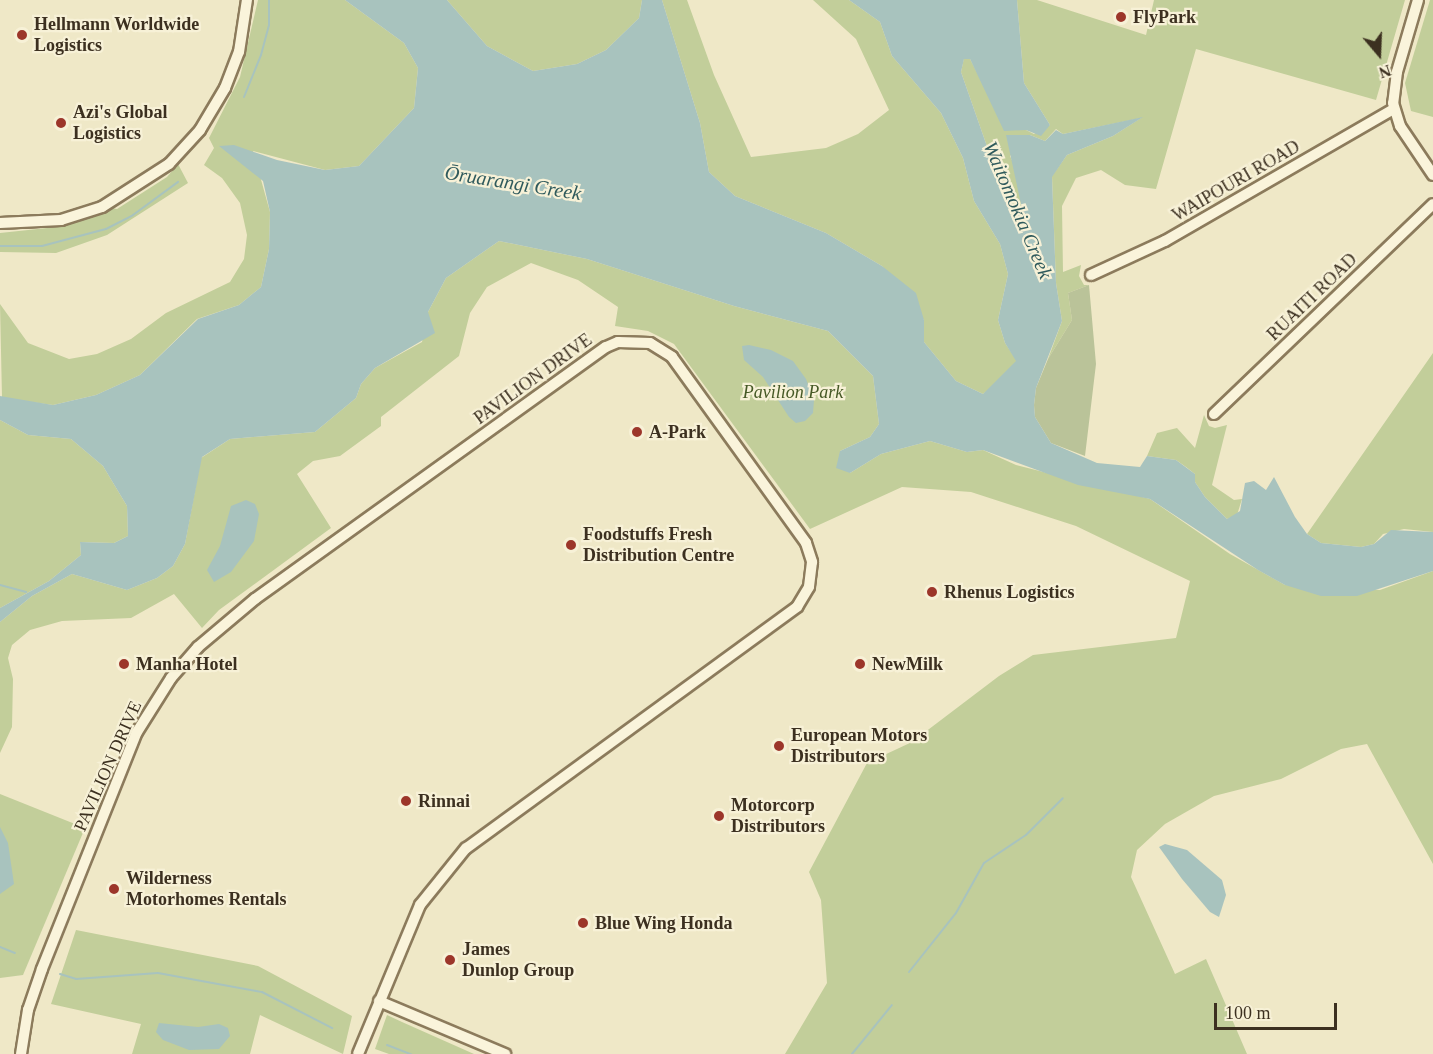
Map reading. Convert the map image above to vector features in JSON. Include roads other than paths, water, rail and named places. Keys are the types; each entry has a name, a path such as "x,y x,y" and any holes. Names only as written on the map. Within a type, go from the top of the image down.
{"street":[{"path":"0,223 61,219 102,207 169,164 200,130 225,88 239,52 247,0"},
{"path":"1418,0 1397,72 1394,109 1403,132 1433,174"},
{"name":"WAIPOURI ROAD","path":"1091,275 1165,241 1394,109"},
{"name":"RUAITI ROAD","path":"1214,414 1433,204"},
{"name":"PAVILION DRIVE","path":"21,1054 28,1010 42,969 137,732 171,678 198,647 255,599 606,347 618,342 650,343 672,357 806,543 812,562 809,587 797,607 466,848 420,905 358,1054"},
{"path":"379,1001 505,1054"}],"water":[{"path":"345,0 447,0 487,46 533,71 577,64 606,50 639,18 642,0 662,0 700,123 709,172 735,196 826,233 882,266 916,293 924,320 924,342 956,381 983,394 1016,361 1005,343 998,320 1008,274 1000,244 974,201 963,158 941,113 892,56 880,22 849,0 1017,0 1024,83 1050,125 1041,136 1026,130 1004,131 970,59 964,59 961,72 997,175 1010,189 1014,210 1024,218 1006,135 1030,135 1045,141 1056,130 1063,134 1143,117 1113,136 1067,155 1052,177 1056,283 1062,321 1036,388 1034,405 1035,417 1051,443 1097,463 1140,467 1147,456 1176,460 1195,474 1195,482 1205,497 1227,519 1240,511 1245,483 1254,481 1266,490 1274,477 1295,517 1307,534 1321,543 1361,547 1374,544 1391,530 1433,532 1433,571 1357,596 1321,596 1285,585 1258,570 1150,499 1078,485 983,450 967,452 930,441 881,454 850,473 836,468 840,451 870,437 879,424 873,376 828,331 734,306 587,259 499,241 446,278 428,312 435,333 375,368 361,384 356,398 315,432 230,439 202,457 185,544 173,566 157,578 127,590 72,574 32,596 0,622 0,608 49,581 81,555 80,542 114,543 128,536 127,506 103,466 71,439 28,435 0,420 0,396 53,405 96,395 140,375 198,319 239,305 261,287 269,249 270,212 263,181 219,146 234,145 277,160 325,170 359,166 414,108 418,68 404,43"},
{"path":"749,345 771,350 793,361 806,379 814,400 813,413 805,421 796,423 789,417 763,377 744,360 742,346"},
{"path":"246,500 255,504 259,514 254,541 231,572 214,582 207,570 220,546 231,506"},
{"path":"0,827 8,843 14,884 0,894"},
{"path":"1165,844 1187,850 1222,880 1226,895 1219,917 1210,912 1182,879 1159,847"},
{"path":"159,1023 198,1027 219,1024 228,1028 230,1036 219,1049 189,1050 163,1040 156,1032"}],"waterway":[{"path":"244,97 261,55 269,25 269,0"},
{"path":"0,246 42,246 106,229 133,215 178,182"},
{"path":"0,585 26,592"},
{"path":"909,972 956,913 984,863 1026,835 1063,798"},
{"name":"Ōruarangi Creek","path":"0,947 15,953"},
{"name":"Ōruarangi Creek","path":"60,974 76,979 158,973 262,992 332,1028"},
{"path":"852,1054 892,1005"},
{"name":"Ōruarangi Creek","path":"387,1045 411,1054"}],"place":[{"name":"FlyPark","path":"1121,17"},
{"name":"Hellmann Worldwide Logistics","path":"22,35"},
{"name":"Azi's Global Logistics","path":"61,123"},
{"name":"A-Park","path":"637,432"},
{"name":"Foodstuffs Fresh Distribution Centre","path":"571,545"},
{"name":"Rhenus Logistics","path":"932,592"},
{"name":"Manha Hotel","path":"124,664"},
{"name":"NewMilk","path":"860,664"},
{"name":"European Motors Distributors","path":"779,746"},
{"name":"Rinnai","path":"406,801"},
{"name":"Motorcorp Distributors","path":"719,816"},
{"name":"Wilderness Motorhomes Rentals","path":"114,889"},
{"name":"Blue Wing Honda","path":"583,923"},
{"name":"James Dunlop Group","path":"450,960"}],"water label":[{"name":"Waitomokia Creek","path":"1018,210"}],"park label":[{"name":"Pavilion Park","path":"793,392"}]}
